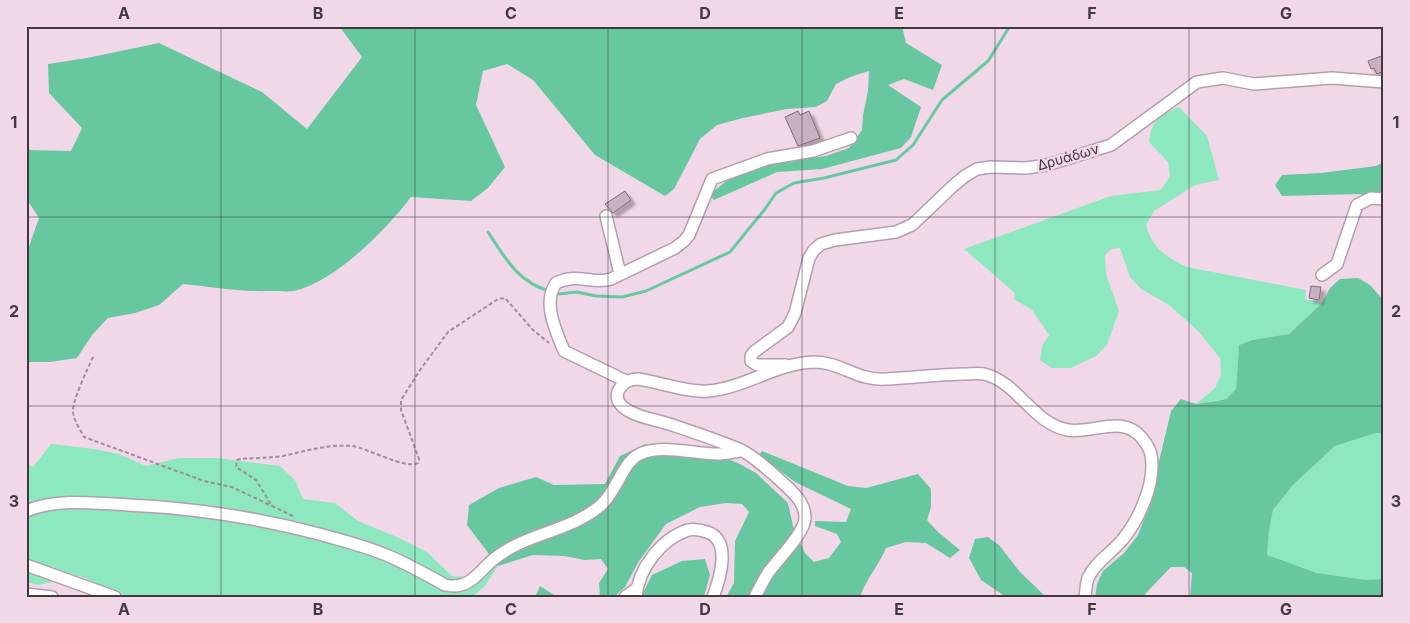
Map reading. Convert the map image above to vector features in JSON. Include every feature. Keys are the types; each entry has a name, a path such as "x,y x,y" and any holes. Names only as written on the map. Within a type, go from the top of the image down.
{"street":[{"name":"Δρυάδων","path":"794,365 757,365 753,364 750,359 754,352 788,327 801,294 809,258 821,244 835,240 896,232 912,225 965,176 978,170 991,167 1026,168 1047,165 1111,144 1197,82 1223,78 1254,84 1332,78 1384,82"},
{"path":"851,138 813,151 767,159 712,179 689,235 675,248 603,281 572,278 556,283 550,295 550,308 554,326 564,351 626,381 638,379 707,391 744,382 794,365 812,362 834,365 862,377 886,380 942,374 983,374 1004,384 1057,427 1079,430 1120,425 1129,427 1137,432 1145,441 1151,453 1152,468 1149,485 1142,507 1133,525 1123,540 1099,563 1088,578 1085,597"},
{"path":"1322,275 1337,264 1357,206 1371,198 1384,199"},
{"path":"606,216 620,274"},
{"path":"626,381 618,393 618,400 622,406 636,414 696,433 742,451 767,468 798,498 806,518 803,528 767,574 754,597"},
{"path":"26,511 39,506 82,502 166,507 222,513 272,522 357,545 382,553 445,585 454,587 463,586 472,581 498,555 513,547 576,522 591,514 612,494 631,461 639,455 650,451 668,450 717,454 742,451"},
{"path":"625,597 636,593 644,568 655,554 669,540 690,530 703,530 715,536 722,554 719,582 712,597"},
{"path":"26,565 115,597"},
{"path":"26,594 52,597"}],"path":[{"path":"272,506 256,480 236,467 237,460 240,458 283,456 330,446 344,446 360,448 410,465 418,463 417,451 401,410 401,400 448,332 498,299 505,298 508,300 543,339 564,351"},
{"path":"93,357 73,410 77,424 84,437 204,481 232,487 298,518"}],"green space":[{"path":"339,26 902,26 906,43 942,65 933,90 904,79 888,85 921,107 911,137 901,148 822,169 777,172 714,200 709,195 730,178 772,163 826,156 849,148 862,130 869,71 836,84 827,101 816,107 787,109 717,125 700,139 674,189 665,196 595,155 533,80 507,64 483,71 476,105 505,167 488,188 471,201 411,197 374,239 342,266 310,286 294,291 260,291 183,284 159,305 135,313 108,318 92,335 77,358 50,362 26,362 26,255 39,218 26,198 26,150 71,151 82,128 49,93 48,64 159,43 262,92 307,129 362,57"},
{"path":"1179,107 1207,136 1219,180 1195,185 1154,211 1146,225 1156,246 1166,255 1187,267 1306,290 1305,299 1322,303 1289,334 1252,340 1239,345 1236,389 1226,399 1196,404 1215,388 1221,375 1220,358 1198,331 1169,305 1141,289 1130,277 1120,248 1111,249 1105,255 1106,274 1119,311 1107,345 1096,356 1071,368 1052,368 1040,360 1042,346 1049,335 1032,310 1014,299 1015,293 964,249 1111,196 1161,190 1170,176 1168,162 1149,142 1150,134 1158,119"},
{"path":"1384,162 1384,206 1360,194 1282,196 1275,185 1282,175 1321,173 1376,166"},
{"path":"1358,278 1370,285 1384,301 1384,433 1376,433 1335,446 1294,484 1273,510 1267,555 1317,573 1366,580 1384,579 1384,597 1190,597 1192,573 1184,567 1171,567 1144,597 1095,597 1097,584 1103,571 1124,553 1138,535 1147,512 1171,411 1181,399 1196,404 1226,399 1236,389 1239,345 1252,340 1289,334 1322,303 1330,288 1340,279"},
{"path":"1376,433 1384,433 1384,579 1366,580 1317,573 1267,556 1273,510 1294,484 1335,446"},
{"path":"51,444 119,454 146,466 179,458 217,458 280,466 295,480 303,499 335,503 358,521 427,552 452,576 466,577 490,554 498,566 485,586 472,597 129,597 80,576 39,585 26,582 26,464 33,467"},
{"path":"645,444 691,446 738,463 756,473 788,503 793,526 805,553 814,562 829,558 841,542 837,534 815,526 815,521 846,522 851,509 795,482 759,455 762,451 848,486 866,488 918,474 931,489 931,507 927,520 960,550 950,558 926,543 906,542 886,548 860,597 726,597 734,583 735,541 749,512 742,504 726,503 700,507 666,524 639,561 625,587 614,597 600,597 599,583 608,569 601,559 585,560 564,556 533,555 498,566 467,525 469,505 499,488 536,477 554,485 605,484 620,456"},
{"path":"988,537 999,545 1020,572 1046,597 1006,597 981,580 969,558 975,539"},
{"path":"705,559 710,575 704,597 637,597 643,593 652,575 682,561"},
{"path":"540,586 557,597 535,597"}],"building":[{"path":"1384,55 1384,71 1377,74 1374,68 1371,69 1368,61"},
{"path":"798,111 800,115 809,111 820,138 798,146 785,117"},
{"path":"625,191 631,200 613,213 605,204"},
{"path":"1311,286 1321,287 1319,300 1309,298"}],"waterway":[{"path":"555,293 577,292 596,296 622,297 646,291 730,252 776,193 794,183 824,178 896,160 913,145 942,100 988,61 1010,26"},
{"path":"488,232 513,268 529,282 549,291"}]}
